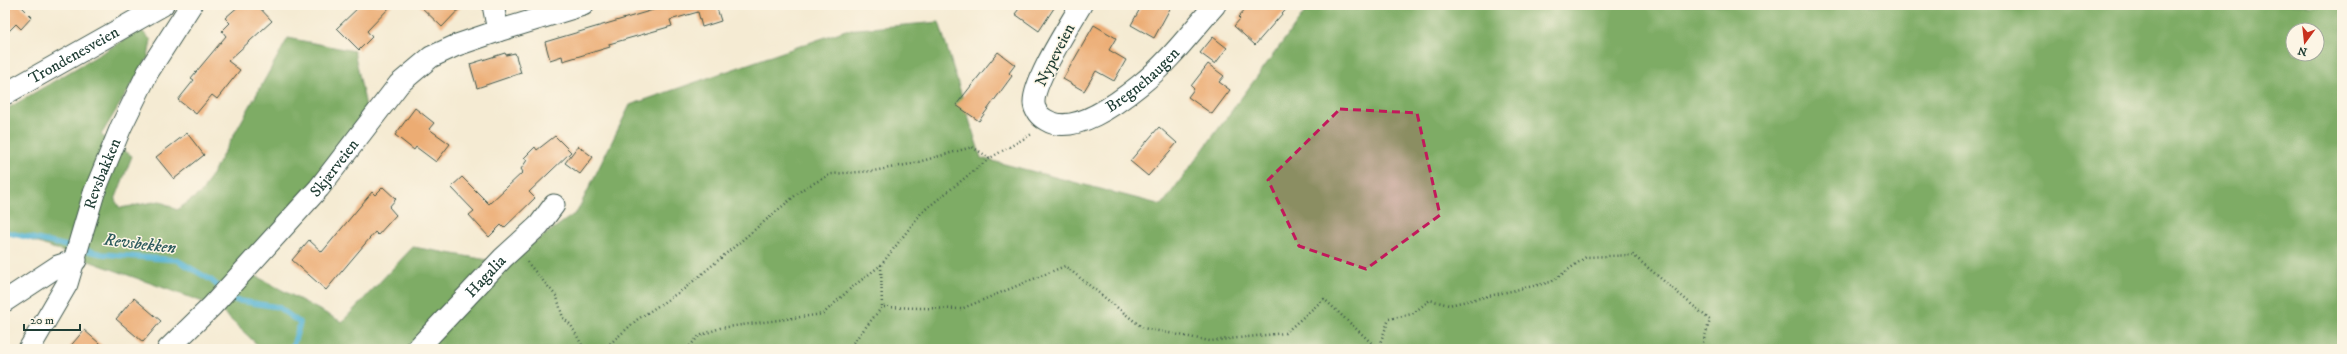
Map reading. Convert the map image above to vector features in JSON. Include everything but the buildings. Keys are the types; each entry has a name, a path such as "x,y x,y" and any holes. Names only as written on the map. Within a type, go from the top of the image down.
{"street":[{"name":"Trondenesveien","path":"5,94 163,5"},
{"name":"Revsbakken","path":"29,349 58,302 76,260 94,193 107,157 148,72 191,5"},
{"path":"493,5 498,31"},
{"name":"Skjærveien","path":"168,349 212,306 319,188 399,84 431,57 457,45 583,5"},
{"name":"Nypeveien","path":"1051,124 1037,112 1034,104 1037,87 1081,5"},
{"name":"Bregnehaugen","path":"1051,124 1064,125 1079,122 1110,107 1139,86 1152,76 1215,5"},
{"name":"Hagalia","path":"417,349 514,248 539,225 554,205"},
{"path":"5,301 58,266 76,260"}],"path":[{"path":"687,349 699,336 720,328 823,314 850,288 882,265 922,212 990,158 1051,124"},
{"path":"604,349 638,319 684,289 803,188 831,174 873,171 911,164 972,147 990,158"},
{"path":"514,248 557,297 563,318 571,325 584,349"},
{"path":"882,307 961,309 1065,266 1143,328 1210,341 1285,333 1324,299 1378,349 1389,319 1412,314 1430,300 1449,305 1550,282 1586,257 1633,256 1710,320 1701,349"},
{"path":"848,349 882,307 882,265"}],"highlighted area":[{"path":"1340,109 1417,113 1440,215 1366,269 1299,246 1268,180"}],"green space":[{"path":"1310,5 2342,5 2342,349 262,349 217,307 5,231 5,110 141,30 151,40 148,58 101,135 132,156 115,200 120,208 160,201 177,210 202,192 288,38 354,51 371,129 250,273 342,322 413,247 505,263 577,212 630,105 846,30 939,22 981,158 1162,205"}],"waterway":[{"name":"Revsbekken","path":"5,232 102,254 177,260 211,280 234,300 278,307 300,323 292,349"}]}
